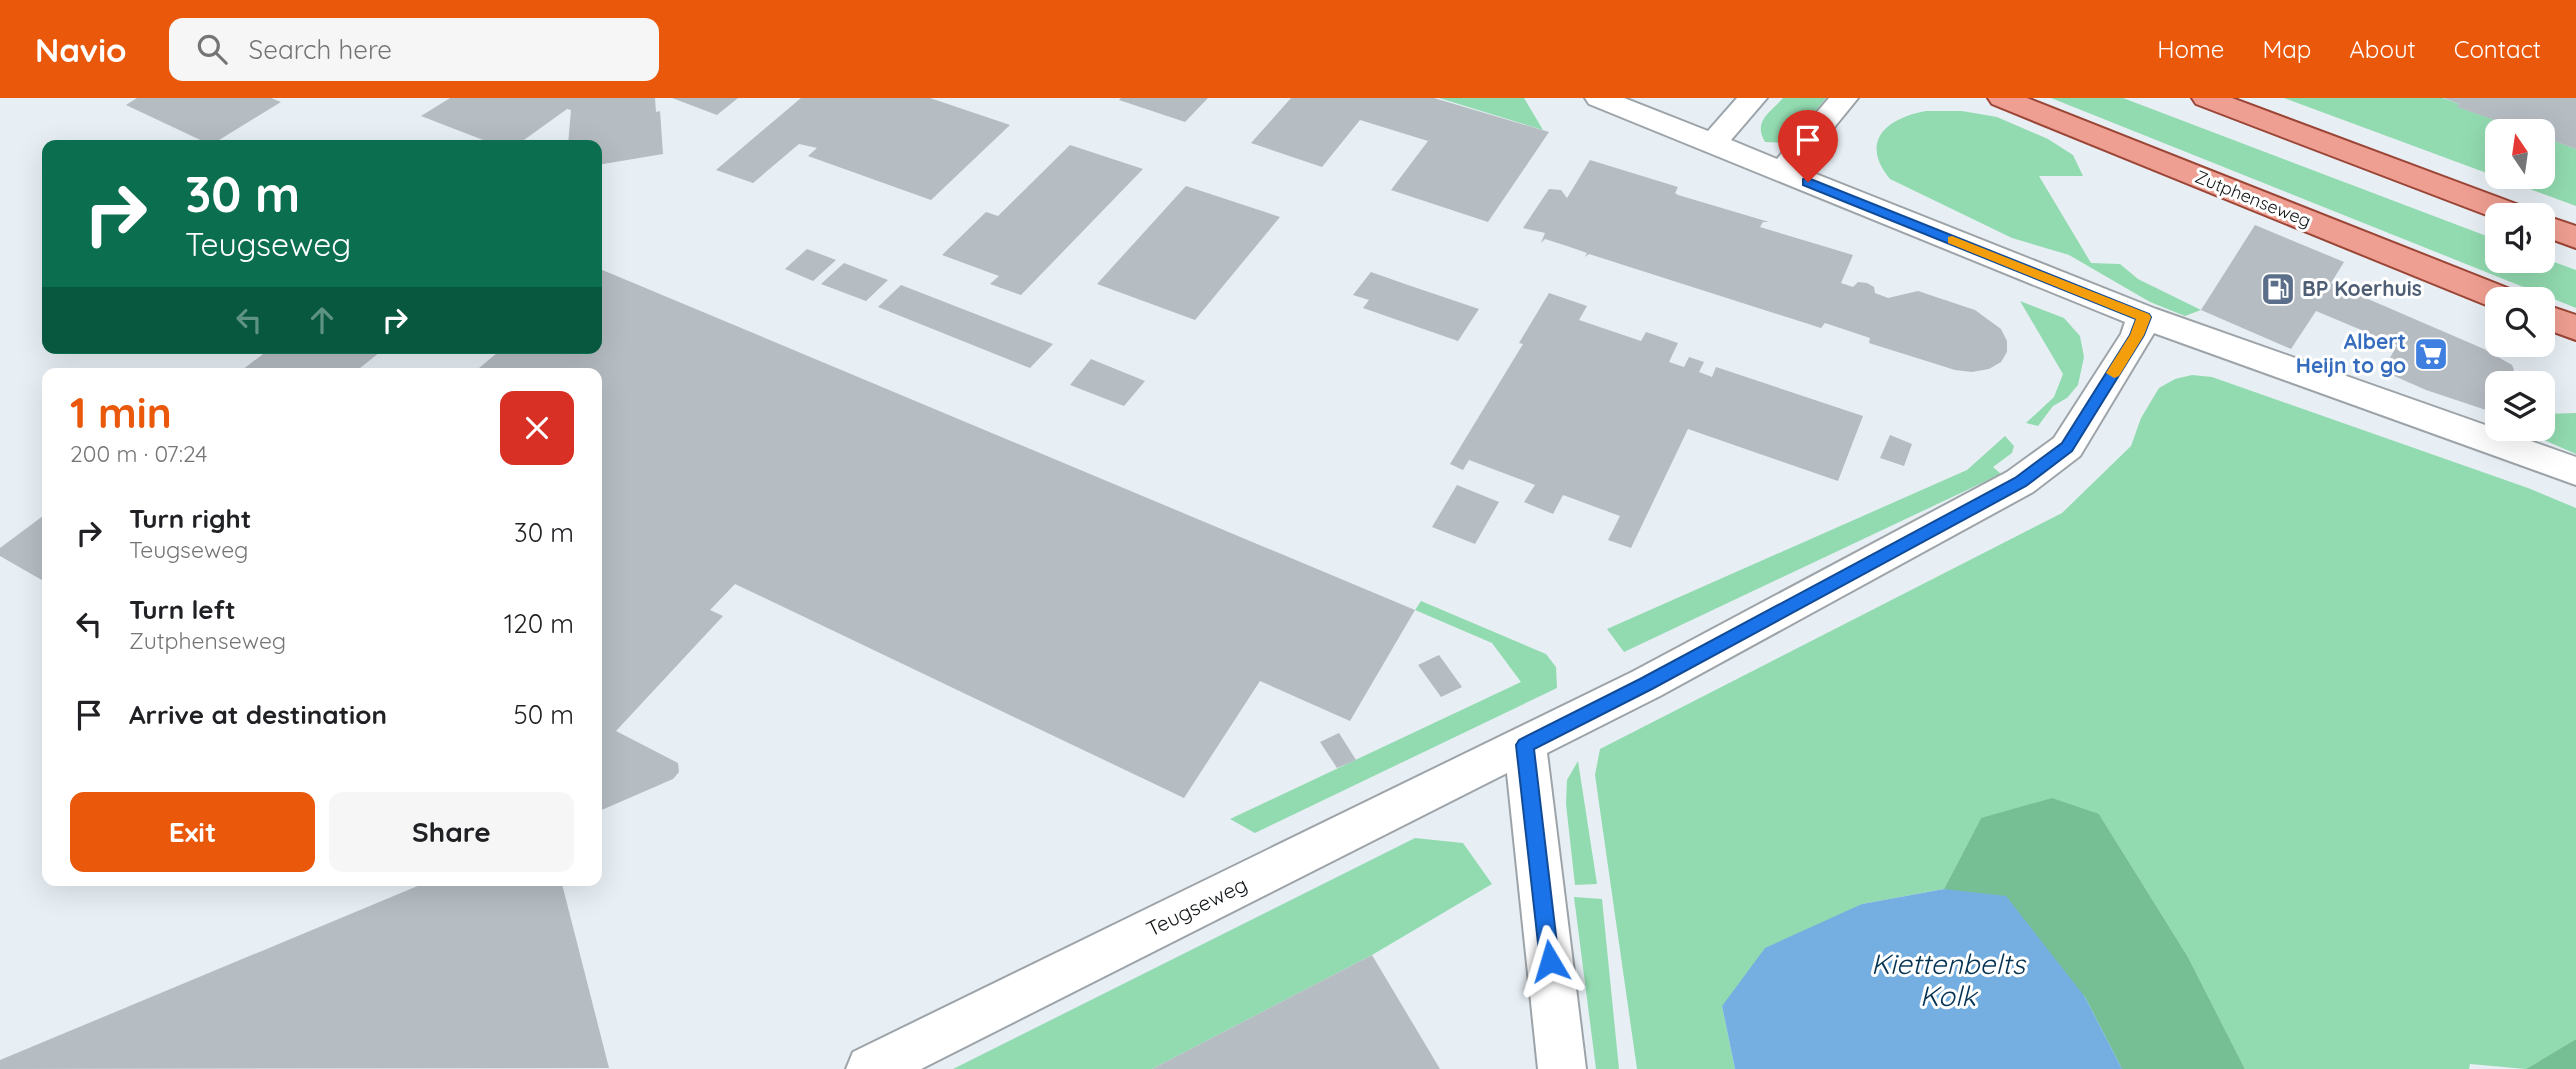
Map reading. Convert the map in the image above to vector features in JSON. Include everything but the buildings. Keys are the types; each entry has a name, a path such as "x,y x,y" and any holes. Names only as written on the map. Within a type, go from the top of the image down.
{"main road":[{"name":"Zutphenseweg","path":"2002,98 2485,292"},
{"path":"2206,98 2485,203"},
{"path":"2555,230 2576,238"},
{"path":"2555,320 2576,328"}],"street":[{"path":"1599,98 2144,317 2576,471"},
{"path":"1712,144 1753,98"},
{"path":"1782,172 1844,98"},
{"name":"Teugseweg","path":"870,1069 1646,684 2020,482 2067,447 2137,335 2144,317"},
{"path":"1525,745 1562,1069"}],"green space":[{"path":"1439,98 1524,98 1543,130"},
{"path":"1783,98 1826,98 1793,138 1783,143 1765,142 1761,129 1764,118"},
{"path":"2051,98 2123,98 2485,235 2485,272"},
{"path":"2284,98 2443,98 2459,104 2458,107 2492,119 2485,119 2485,173"},
{"path":"1926,111 1962,111 1997,117 2048,139 2073,155 2083,176 2039,176 2091,263 2120,264 2138,279 2201,310 2185,316 2150,302 2069,255 2012,238 1890,179 1877,154 1877,143 1881,134 1899,119"},
{"path":"2555,141 2576,149 2576,206 2530,189 2555,189"},
{"path":"2555,262 2576,270 2576,308 2555,300 2555,287 2524,287 2488,273 2555,273"},
{"path":"2020,301 2064,318 2080,336 2084,357 2078,385 2067,398 2053,406 2038,426 2026,423 2054,397 2063,374"},
{"path":"2192,375 2212,377 2528,488 2576,508 2576,1039 2526,1069 2470,1064 2469,1069 2245,1069 2188,957 2099,814 1981,818 1944,889 1862,904 1722,1006 1735,1069 1637,1069 1595,775 1600,749 2062,513 2131,446 2141,418 2159,388 2175,379"},
{"path":"2576,413 2576,454 2546,441 2555,441 2555,414"},
{"path":"2005,436 2014,446 2012,453 1993,467 2001,474 1624,652 1607,629 1967,470"},
{"path":"1421,601 1546,654 1556,667 1557,688 1255,833 1230,819 1521,682 1492,643 1415,610"},
{"path":"1578,761 1597,884 1575,885 1566,804 1567,780"},
{"path":"2052,798 2099,814 2188,957 2245,1069 2122,1069 2085,997 1944,889 1981,818"},
{"path":"1415,838 1463,843 1492,884 1372,955 1152,1069 953,1069"},
{"path":"1574,897 1602,899 1619,1069 1596,1069"},
{"path":"2576,1039 2576,1069 2526,1069"}],"water":[{"name":"Kiettenbelts Kolk","path":"1944,889 2006,896 2085,997 2122,1069 1735,1069 1722,1006 1765,948 1862,904"}],"slow traffic":[{"path":"1952,240 2144,317 2137,335 2114,373"}],"place":[{"name":"BP Koerhuis","path":"2278,289"},
{"name":"Albert Heijn to go","path":"2431,354"}],"route":[{"path":"1550,961 1525,745 1646,684 2020,482 2067,447 2137,335 2144,317 1808,182"}]}
